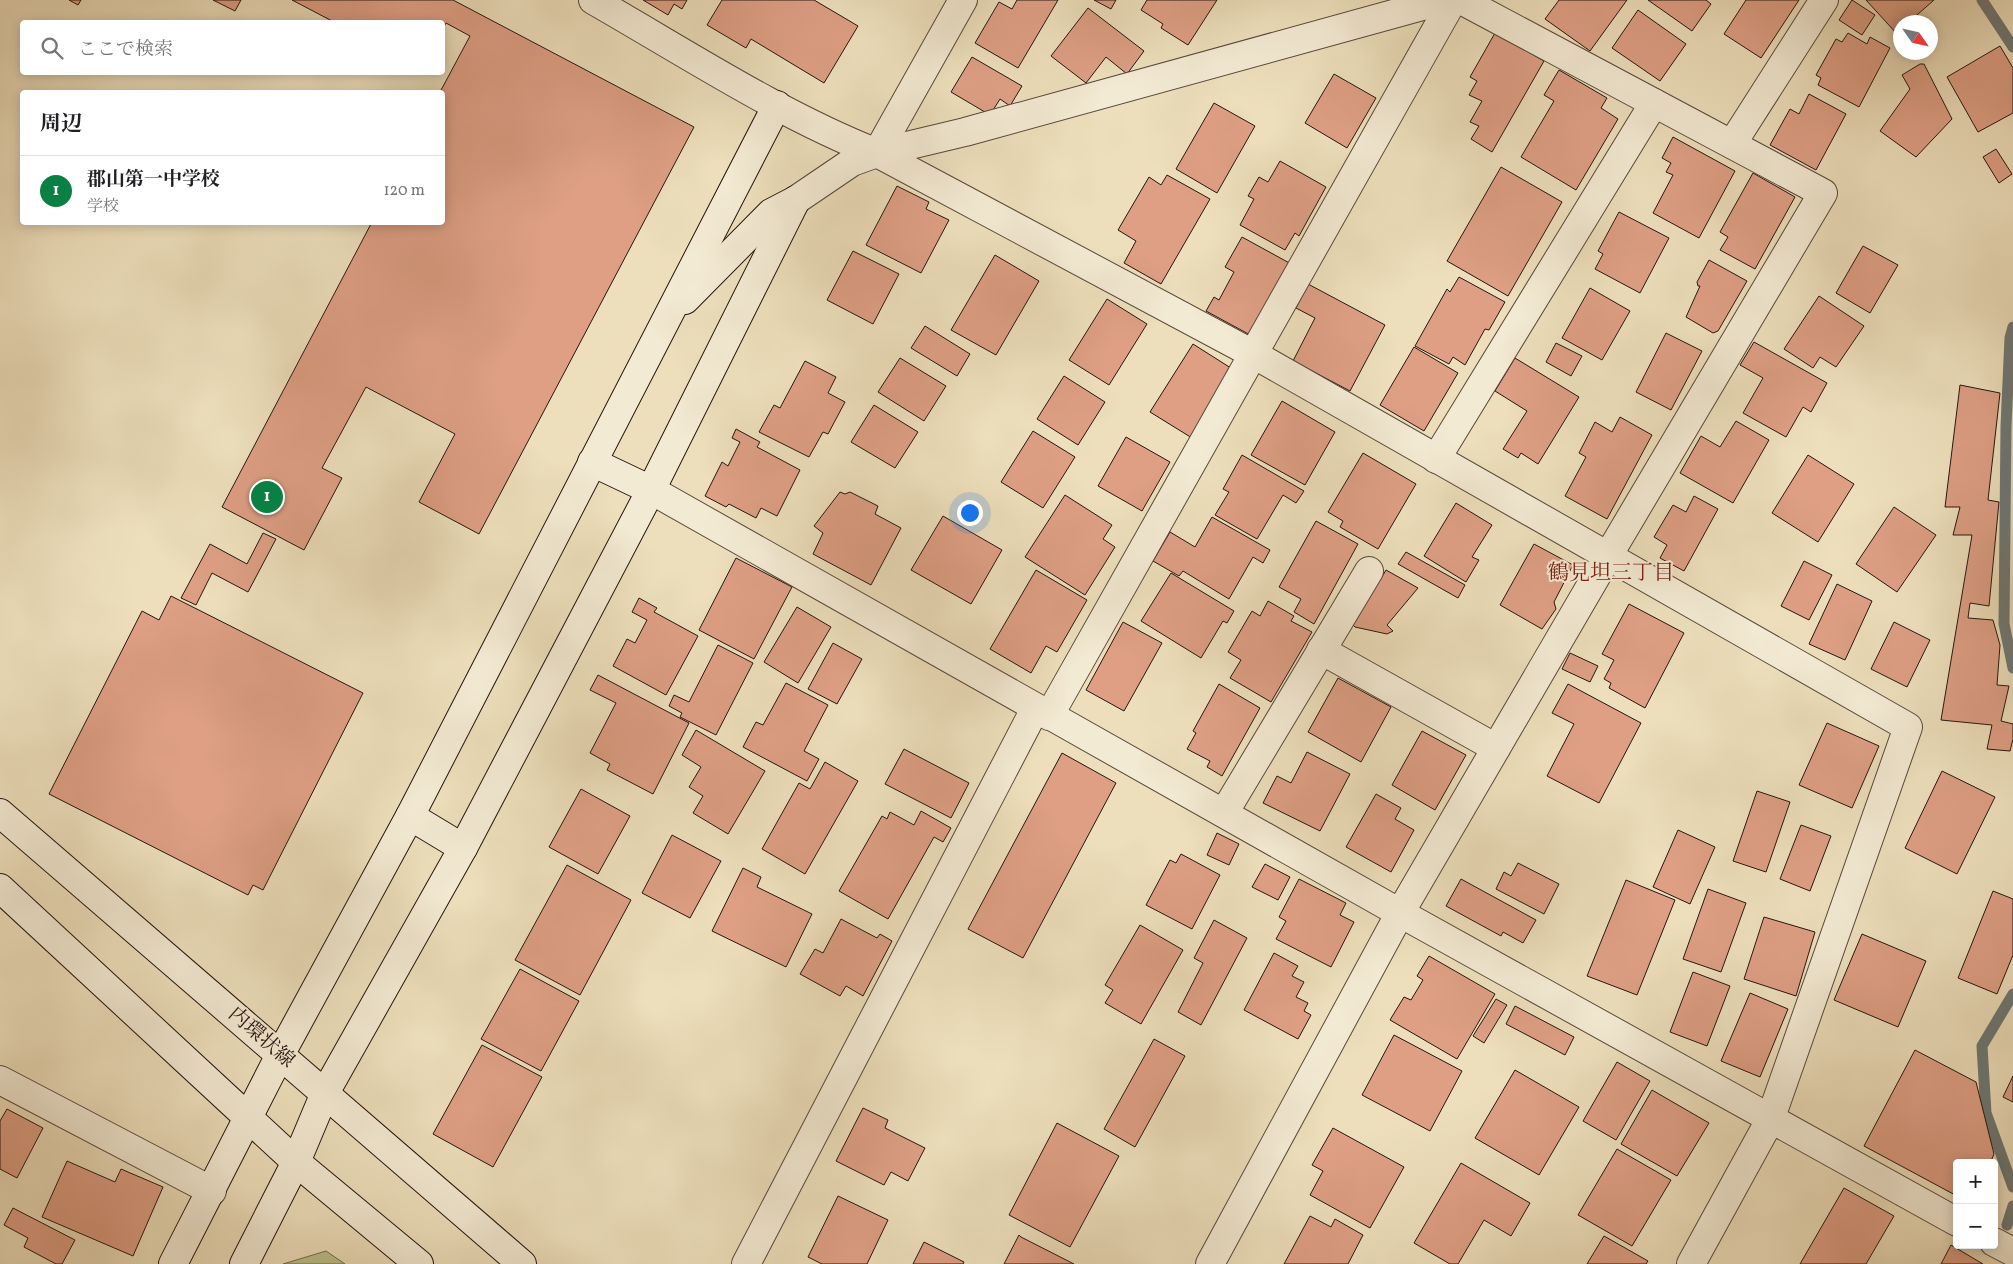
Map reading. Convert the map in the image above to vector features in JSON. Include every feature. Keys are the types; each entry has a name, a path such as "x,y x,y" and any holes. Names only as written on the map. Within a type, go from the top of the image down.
{"street":[{"path":"593,0 777,105 844,140 877,153 1254,355 1908,727 1770,1120 1691,1264"},
{"path":"877,153 963,0"},
{"path":"674,304 685,300 771,213 796,200 852,162 877,153 965,132 1444,0"},
{"path":"746,1264 1042,712 1254,355 1454,0"},
{"path":"1210,1264 1400,913 1823,193 1460,0"},
{"path":"1732,144 1824,0"},
{"path":"1436,459 1654,103"},
{"path":"173,1264 280,1055 410,816 777,105"},
{"path":"244,1264 296,1162 325,1094 463,848 651,490 796,200"},
{"path":"592,462 651,490 1400,913 1953,1220"},
{"path":"1224,814 1369,570"},
{"path":"1321,650 1496,748"},
{"name":"内環状線","path":"0,813 522,1264"},
{"path":"410,816 463,848"},
{"path":"0,888 296,1162 419,1264"},
{"path":"0,1080 212,1191"},
{"path":"1998,1244 2013,1252"}],"green space":[{"path":"326,1251 345,1264 283,1264"}],"building":[{"path":"69,0 81,0 78,5"},
{"path":"213,0 241,0 235,11"},
{"path":"292,0 453,0 694,127 479,534 419,502 455,434 366,387 322,468 342,478 304,550 222,507 370,225 445,225 445,90 441,90 470,36 446,23 445,25 445,20 330,20"},
{"path":"643,0 687,0 682,9 674,4 668,15"},
{"path":"722,0 814,0 858,26 824,83 751,39 746,48 707,25"},
{"path":"1017,0 1058,0 1018,68 975,43 999,2 1012,9"},
{"path":"1094,0 1116,0 1111,9"},
{"path":"1147,0 1217,0 1188,45 1161,28 1163,24 1141,10"},
{"path":"1559,0 1627,0 1590,51 1545,19"},
{"path":"1648,0 1706,0 1711,4 1692,31"},
{"path":"1746,0 1799,0 1761,58 1724,34"},
{"path":"1852,0 1875,15 1862,35 1839,20"},
{"path":"1866,0 1934,0 1917,15 1893,15 1893,30"},
{"path":"1088,8 1144,51 1127,74 1106,57 1086,83 1051,56"},
{"path":"1638,10 1686,44 1660,81 1612,48"},
{"path":"1495,33 1544,61 1492,152 1471,139 1479,126 1470,122 1482,101 1469,95 1477,81 1470,77"},
{"path":"1848,33 1867,44 1870,37 1890,48 1859,107 1818,85 1821,78 1816,75 1836,39 1842,42"},
{"path":"2000,46 2013,68 2013,113 1978,132 1947,77"},
{"path":"972,57 1022,86 1010,106 1000,99 990,115 951,92"},
{"path":"1920,64 1924,64 1952,119 1916,157 1880,131 1910,89 1902,75"},
{"path":"1559,70 1607,98 1601,108 1618,119 1576,190 1521,157 1554,101 1544,95"},
{"path":"1334,74 1376,98 1347,148 1305,123"},
{"path":"1809,94 1846,114 1816,170 1770,145 1790,109 1799,114"},
{"path":"1214,103 1255,126 1217,193 1176,169"},
{"path":"1673,137 1735,171 1699,238 1653,213 1673,175 1666,172 1671,163 1662,158"},
{"path":"1996,149 2012,174 1999,183 1983,157"},
{"path":"1280,161 1326,187 1299,236 1295,233 1285,250 1240,225 1254,199 1248,196 1259,177 1268,182"},
{"path":"1501,167 1562,202 1508,296 1447,261"},
{"path":"1753,173 1795,197 1755,269 1720,250 1728,237 1720,232"},
{"path":"1167,175 1210,199 1161,284 1124,263 1136,241 1118,230 1149,177 1161,185"},
{"path":"897,186 929,202 926,209 949,220 921,273 866,245"},
{"path":"1619,212 1669,238 1640,293 1595,269 1603,254 1598,251"},
{"path":"1242,237 1293,265 1254,337 1206,311 1214,297 1219,300 1234,272 1225,267"},
{"path":"1863,246 1898,265 1870,313 1836,293"},
{"path":"853,251 899,274 873,324 827,300"},
{"path":"995,255 1039,281 996,355 951,330"},
{"path":"1709,260 1747,281 1718,331 1713,333 1686,317 1700,286 1698,286 1697,282"},
{"path":"1459,277 1505,302 1489,330 1485,329 1465,365 1453,357 1449,364 1415,346 1447,289 1450,292"},
{"path":"1308,284 1385,325 1350,391 1293,361 1315,318 1296,308"},
{"path":"1590,288 1630,311 1602,360 1562,338"},
{"path":"1819,296 1864,326 1836,367 1820,357 1813,368 1784,349"},
{"path":"1107,299 1147,324 1109,385 1069,360"},
{"path":"925,326 970,354 957,376 911,348"},
{"path":"1666,333 1702,351 1671,410 1636,392"},
{"path":"1754,342 1827,383 1811,412 1803,407 1786,437 1743,413 1763,378 1740,365"},
{"path":"1556,343 1582,356 1571,376 1546,362"},
{"path":"1193,344 1234,370 1192,438 1150,412"},
{"path":"1414,347 1458,373 1424,431 1380,405"},
{"path":"900,358 946,386 924,421 878,392"},
{"path":"1515,358 1579,397 1538,464 1521,453 1518,458 1503,449 1527,411 1495,391"},
{"path":"805,361 836,377 828,393 845,402 828,434 823,432 809,457 759,432 774,405 780,408"},
{"path":"1064,376 1105,402 1078,445 1037,419"},
{"path":"1960,385 2000,393 1988,500 1999,502 1989,606 1970,603 1968,618 1993,620 2000,645 1997,685 2009,686 2001,721 2013,724 2013,739 2010,751 1987,749 1992,725 1941,720 1972,535 1953,535 1960,507 1945,507"},
{"path":"1282,401 1335,432 1305,485 1251,455"},
{"path":"874,405 918,432 895,468 851,442"},
{"path":"1620,417 1652,435 1607,519 1565,496 1586,457 1579,453 1595,422 1612,432"},
{"path":"1736,421 1769,440 1733,503 1680,473 1701,436 1720,447"},
{"path":"736,429 760,442 757,447 800,470 777,516 761,508 756,518 729,504 726,507 705,496 722,462 728,466 740,442 732,438"},
{"path":"1033,431 1075,457 1043,508 1001,482"},
{"path":"1126,437 1170,462 1142,511 1098,486"},
{"path":"1363,453 1416,484 1378,549 1340,527 1343,521 1328,512"},
{"path":"1242,455 1304,491 1296,503 1283,495 1257,539 1215,515 1229,492 1223,489"},
{"path":"1808,455 1854,484 1818,542 1772,513"},
{"path":"840,492 845,494 850,492 878,506 875,514 901,528 871,585 813,554 823,533 814,526"},
{"path":"1065,495 1112,525 1103,539 1115,547 1085,595 1025,557"},
{"path":"1694,496 1718,509 1684,571 1660,558 1667,545 1654,537 1673,505 1686,512"},
{"path":"1456,503 1492,525 1472,557 1479,560 1466,582 1424,556"},
{"path":"1894,507 1936,535 1897,592 1856,564"},
{"path":"943,516 1002,550 971,604 911,570"},
{"path":"1212,517 1270,550 1263,563 1253,557 1229,599 1183,571 1179,576 1153,561 1170,532 1195,547"},
{"path":"1316,521 1358,544 1314,624 1294,612 1301,599 1279,587"},
{"path":"263,533 276,539 248,592 212,573 196,605 181,598 210,544 247,564"},
{"path":"1534,544 1573,565 1554,602 1556,609 1542,629 1500,605"},
{"path":"1406,552 1465,585 1458,598 1398,564"},
{"path":"736,558 792,587 754,659 699,630"},
{"path":"1804,561 1832,575 1809,620 1781,606"},
{"path":"1036,570 1087,600 1057,652 1046,646 1031,673 990,649"},
{"path":"1386,570 1418,588 1387,625 1393,631 1387,634 1355,627 1353,625"},
{"path":"1171,573 1234,611 1227,623 1223,621 1201,658 1141,621"},
{"path":"1837,584 1872,601 1845,660 1809,644"},
{"path":"171,596 363,693 263,890 253,885 248,895 49,794 142,611 159,620"},
{"path":"639,598 657,608 654,612 698,636 666,695 613,666 627,639 635,643 647,620 632,612"},
{"path":"1268,601 1294,616 1291,621 1312,632 1271,702 1230,678 1241,660 1228,652 1252,611 1260,616"},
{"path":"1629,604 1684,633 1645,708 1609,688 1611,683 1604,679 1614,660 1602,654"},
{"path":"797,607 831,627 798,683 764,662"},
{"path":"1123,622 1162,643 1124,711 1086,690"},
{"path":"1894,622 1930,640 1907,687 1871,669"},
{"path":"833,643 862,659 837,704 808,689"},
{"path":"718,645 753,663 716,735 680,717 682,713 669,706 674,695 689,702"},
{"path":"1570,653 1598,666 1590,682 1562,669"},
{"path":"598,675 689,723 653,794 607,770 610,764 590,753 616,703 590,690"},
{"path":"1338,678 1391,707 1361,762 1308,732"},
{"path":"786,683 828,705 804,751 819,759 807,781 743,747 756,722 763,725"},
{"path":"1219,684 1260,708 1222,776 1207,767 1210,761 1187,749 1196,733 1193,731"},
{"path":"1568,684 1641,723 1599,803 1547,776 1574,724 1552,713"},
{"path":"1827,723 1879,746 1852,808 1799,785"},
{"path":"696,730 765,771 728,834 693,813 703,796 689,787 701,767 682,755"},
{"path":"1422,731 1466,755 1435,810 1392,785"},
{"path":"904,749 969,783 951,818 885,784"},
{"path":"1307,752 1350,774 1320,831 1263,803 1277,776 1291,783"},
{"path":"1062,753 1116,783 1023,958 968,929"},
{"path":"825,762 858,781 805,874 762,849 799,783 810,789"},
{"path":"1942,771 1995,797 1957,874 1905,848"},
{"path":"581,789 630,816 598,874 549,847"},
{"path":"1757,791 1790,802 1766,872 1733,861"},
{"path":"1376,794 1401,808 1395,819 1414,830 1391,872 1346,847"},
{"path":"921,811 951,828 943,842 934,837 888,919 839,891 882,816 887,819 890,812 914,825"},
{"path":"1801,825 1831,836 1810,891 1780,879"},
{"path":"1678,830 1715,847 1690,904 1653,887"},
{"path":"1217,833 1239,844 1229,865 1207,855"},
{"path":"672,835 721,861 690,918 642,893"},
{"path":"1181,854 1220,875 1192,929 1146,905 1170,860 1176,863"},
{"path":"1518,863 1559,884 1544,914 1496,889 1504,872 1511,876"},
{"path":"1265,864 1290,877 1278,900 1252,887"},
{"path":"567,865 631,900 580,995 515,960"},
{"path":"743,868 761,877 757,887 812,914 786,967 712,931"},
{"path":"1299,879 1346,903 1340,915 1354,922 1331,967 1276,939 1286,921 1279,917"},
{"path":"1461,879 1536,920 1523,943 1503,932 1501,936 1446,906"},
{"path":"1626,880 1675,900 1637,995 1587,976"},
{"path":"1708,889 1746,903 1721,972 1683,959"},
{"path":"1993,891 2013,899 2013,955 1997,994 1958,978"},
{"path":"1764,917 1815,932 1796,996 1744,979"},
{"path":"841,919 877,938 880,934 892,941 863,996 846,986 840,996 800,974 815,949 823,953"},
{"path":"1214,920 1247,938 1201,1025 1178,1012 1203,963 1194,958"},
{"path":"1140,925 1183,950 1141,1024 1105,1003 1113,990 1105,985"},
{"path":"1862,934 1926,961 1898,1027 1834,1000"},
{"path":"1274,953 1298,966 1292,976 1304,982 1296,997 1308,1003 1304,1011 1311,1015 1298,1039 1244,1010"},
{"path":"1429,956 1495,994 1457,1059 1390,1020 1404,997 1411,1000 1423,980 1417,976"},
{"path":"520,969 579,1001 541,1071 481,1039"},
{"path":"1693,972 1730,986 1707,1046 1670,1032"},
{"path":"1750,993 1788,1009 1760,1077 1721,1061"},
{"path":"1496,999 1507,1005 1484,1043 1473,1036"},
{"path":"1515,1006 1574,1037 1565,1055 1506,1024"},
{"path":"1394,1035 1462,1071 1430,1131 1362,1095"},
{"path":"1154,1039 1185,1056 1135,1147 1104,1129"},
{"path":"482,1045 542,1077 493,1167 433,1134"},
{"path":"1915,1050 1976,1082 1994,1154 1992,1159 1953,1159 1953,1194 1864,1146"},
{"path":"1617,1062 1650,1081 1616,1140 1583,1121"},
{"path":"1515,1070 1579,1107 1539,1175 1475,1138"},
{"path":"2013,1076 2013,1102 2003,1097"},
{"path":"1652,1090 1709,1123 1677,1176 1621,1144"},
{"path":"863,1108 888,1120 885,1128 925,1148 908,1181 891,1172 884,1185 836,1161"},
{"path":"7,1109 43,1128 17,1178 0,1169 0,1121"},
{"path":"1057,1123 1119,1156 1070,1247 1009,1215"},
{"path":"1333,1128 1404,1167 1370,1228 1310,1195 1323,1171 1312,1165"},
{"path":"1617,1149 1671,1180 1632,1246 1578,1215"},
{"path":"67,1161 115,1182 121,1169 163,1187 133,1256 42,1217"},
{"path":"1461,1163 1530,1203 1511,1236 1484,1220 1458,1264 1450,1264 1414,1243"},
{"path":"1844,1188 1894,1216 1866,1264 1800,1264"},
{"path":"838,1196 888,1220 867,1264 822,1264 808,1257"},
{"path":"13,1208 75,1240 62,1264 56,1264 24,1247 28,1238 4,1225"},
{"path":"1310,1216 1331,1227 1335,1219 1363,1235 1348,1264 1284,1264"},
{"path":"1019,1235 1021,1237 1074,1264 1004,1264"},
{"path":"1604,1236 1648,1261 1646,1264 1587,1264"},
{"path":"924,1242 964,1262 963,1264 913,1264"},
{"path":"1951,1245 1953,1249 1958,1249 1983,1264 1941,1264"}],"waterway":[{"path":"1982,0 2013,47"},
{"path":"2013,327 2010,338 2006,426 2004,624 2013,668"},
{"path":"2013,994 1982,1046 1986,1113 2013,1187"},
{"path":"2007,1225 2013,1206"}],"place":[{"name":"郡山第一中学校","path":"267,497"}],"district":[{"name":"鶴見坦三丁目","path":"1611,573"}]}
